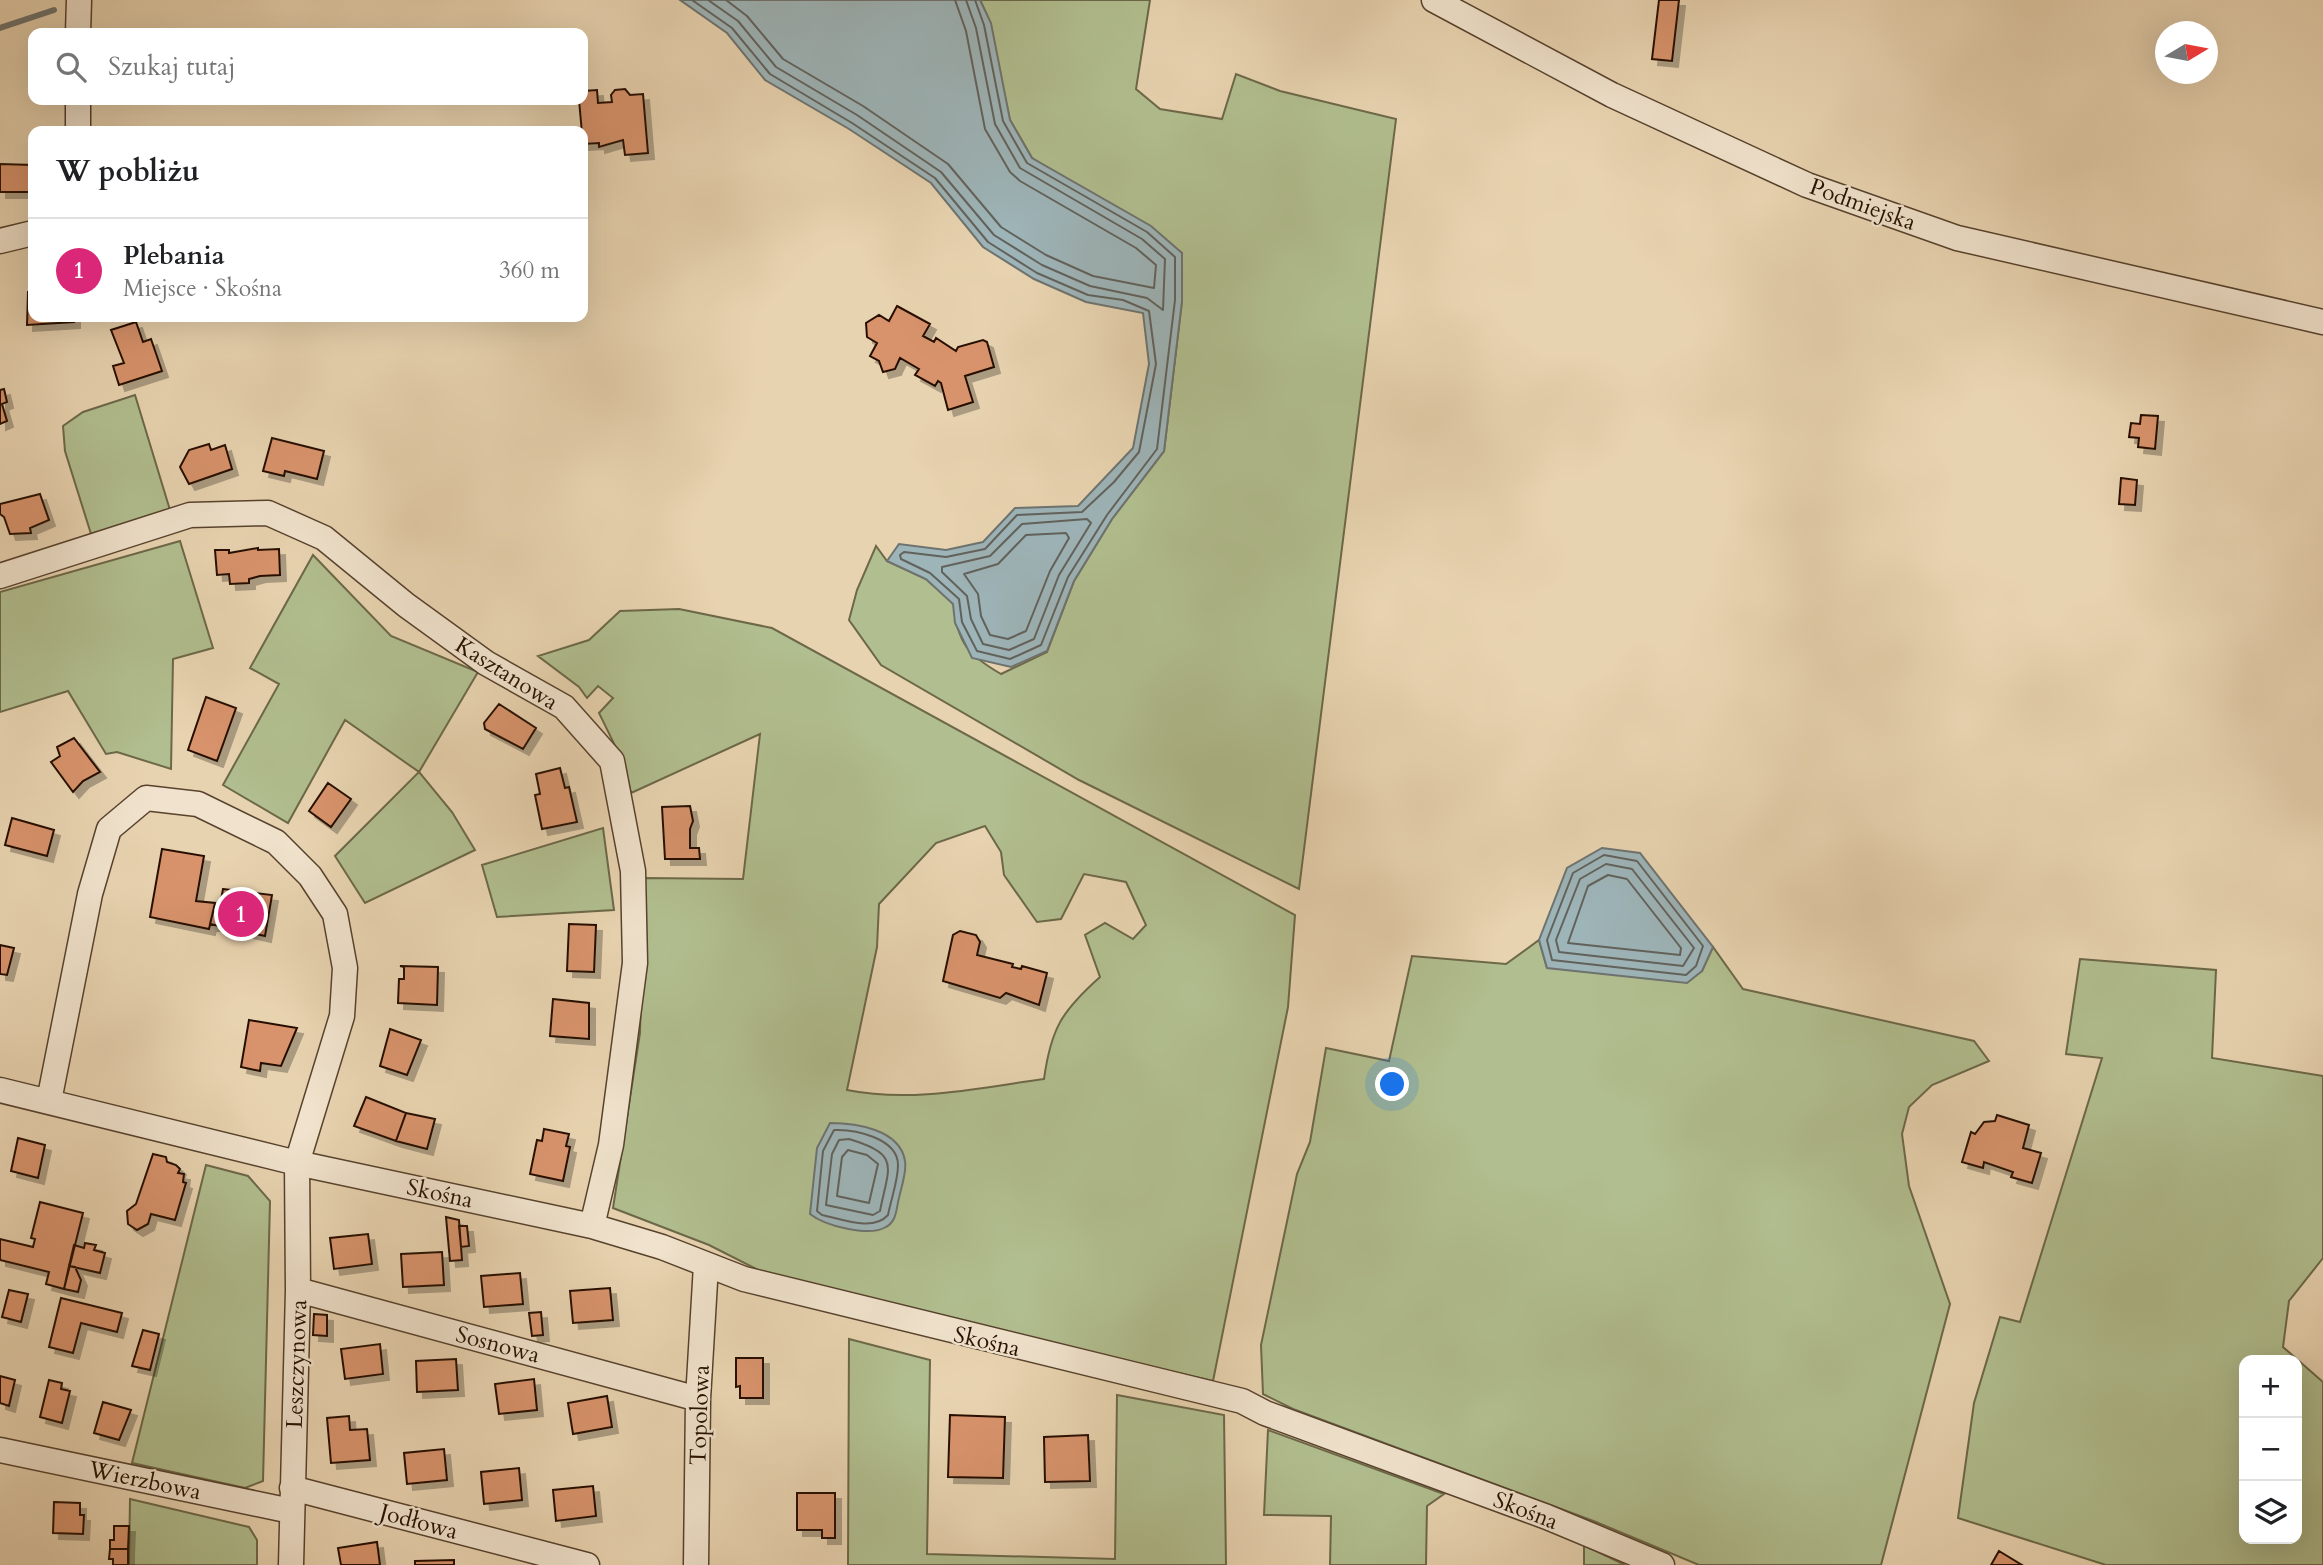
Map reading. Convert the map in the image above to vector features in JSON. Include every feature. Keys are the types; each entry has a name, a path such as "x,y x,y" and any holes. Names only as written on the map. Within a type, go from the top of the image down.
{"street":[{"path":"78,28 79,0"},
{"name":"Podmiejska","path":"1434,0 1472,10 1612,95 1807,185 1944,234 2323,322"},
{"path":"78,105 78,126"},
{"path":"0,241 28,234"},
{"name":"Kasztanowa","path":"0,576 190,515 268,513 324,538 406,605 486,663 564,707 612,761 633,871 635,963 611,1145 592,1226"},
{"path":"49,1101 90,894 109,829 146,798 198,804 276,842 310,876 335,914 345,968 342,1016 297,1163"},
{"name":"Skośna","path":"2,1097 49,1101 297,1163 592,1226 662,1247 744,1279 930,1327 1242,1401 1265,1413 1547,1517 1662,1565"},
{"name":"Leszczynowa","path":"291,1565 299,1290 297,1163"},
{"name":"Topolowa","path":"696,1565 698,1399 706,1265"},
{"name":"Sosnowa","path":"299,1290 698,1399"},
{"name":"Wierzbowa","path":"0,1450 291,1500"},
{"name":"Jodłowa","path":"291,1500 587,1565"}],"green space":[{"path":"980,0 1150,0 1136,89 1160,109 1222,119 1236,74 1280,91 1396,119 1299,889 1079,780 881,665 849,620 857,590 876,546 887,561 926,579 954,604 961,638 980,661 1001,674 1047,652 1074,581 1112,519 1164,451 1182,301 1182,253 1032,158 1010,120 987,15"},
{"path":"135,395 170,510 91,534 65,451 63,426 83,412"},
{"path":"180,541 213,648 173,659 171,769 117,752 106,754 68,691 0,712 0,592"},
{"path":"313,555 391,636 478,672 419,772 345,720 288,823 223,785 279,684 250,668"},
{"path":"679,609 772,628 1295,915 1288,1007 1213,1381 776,1279 709,1245 613,1208 640,1033 644,878 743,879 760,734 631,793 624,764 599,713 613,698 598,686 587,698 579,687 538,656 589,640 620,611","holes":["985,826 1001,852 1004,875 1037,922 1061,919 1084,874 1126,882 1146,925 1133,939 1105,923 1085,935 1100,977 1076,1000 1060,1022 1050,1046 1044,1079 920,1095 871,1094 847,1090 877,947 879,904 936,843"]},
{"path":"419,772 452,812 475,850 365,903 335,856"},
{"path":"603,828 614,910 497,917 482,865"},
{"path":"1539,940 1547,968 1702,971 1713,947 1743,989 1974,1041 1989,1061 1932,1085 1909,1107 1902,1134 1909,1186 1950,1304 1881,1565 1699,1565 1596,1522 1293,1409 1263,1394 1261,1345 1297,1174 1310,1142 1326,1048 1389,1061 1412,956 1506,964"},
{"path":"2080,959 2216,970 2212,1058 2323,1076 2323,1258 2289,1301 2283,1347 2292,1355 2239,1355 2239,1544 2302,1544 2302,1364 2323,1382 2323,1565 2106,1565 1958,1518 1974,1403 2000,1317 2020,1322 2102,1058 2066,1054"},
{"path":"206,1165 248,1176 270,1201 263,1481 245,1488 132,1463"},
{"path":"849,1339 930,1360 927,1554 1115,1559 1117,1395 1224,1415 1226,1565 848,1565"},
{"path":"1268,1430 1444,1494 1427,1506 1426,1565 1330,1565 1331,1516 1264,1515"},
{"path":"130,1499 249,1527 257,1540 257,1565 129,1565"},
{"path":"1584,1545 1625,1565 1584,1565"}],"water":[{"path":"680,0 980,0 991,23 1010,120 1032,158 1151,226 1182,253 1182,301 1164,451 1112,519 1074,581 1047,651 1011,667 972,658 955,623 953,604 926,579 887,561 899,544 946,550 983,542 1015,508 1078,506 1133,448 1149,364 1143,313 1086,302 1034,279 983,247 931,183 849,129 765,80 727,33"},
{"path":"1602,848 1640,853 1713,947 1702,971 1687,983 1547,968 1539,940 1567,868"},
{"path":"830,1123 852,1124 875,1130 886,1135 901,1150 905,1161 905,1175 896,1214 886,1227 869,1231 847,1229 826,1223 810,1214 817,1148"}],"building":[{"path":"1659,0 1679,0 1672,61 1652,59"},
{"path":"625,89 630,95 643,94 648,153 625,155 623,140 599,147 599,143 588,144 588,126 581,126 579,105 588,105 588,91 597,90 598,103 612,102 611,95 615,90"},
{"path":"0,164 28,165 28,192 0,192"},
{"path":"28,292 28,322 74,322 27,325"},
{"path":"897,306 930,324 923,336 934,342 936,338 956,351 958,347 983,340 987,342 994,367 965,376 973,402 948,410 941,383 938,381 935,386 915,375 919,369 900,358 895,369 883,372 879,361 870,356 877,343 867,337 866,323 879,315 889,321"},
{"path":"136,322 143,342 151,339 162,371 119,385 113,366 124,363 111,330"},
{"path":"4,389 7,402 2,404 7,421 0,424 0,390"},
{"path":"2141,415 2158,416 2155,449 2138,447 2139,438 2129,437 2131,423 2140,424"},
{"path":"272,438 324,451 317,479 285,471 284,476 263,471"},
{"path":"209,444 211,450 225,445 232,469 189,484 180,467 189,450"},
{"path":"2121,478 2137,480 2135,505 2119,504"},
{"path":"40,494 49,520 30,528 31,533 10,534 4,517 0,514 0,504"},
{"path":"258,548 279,549 280,575 260,576 249,579 249,583 230,584 229,574 217,575 215,550 229,550 229,553"},
{"path":"206,697 236,708 217,761 188,750"},
{"path":"499,704 536,728 523,749 485,729 484,723"},
{"path":"74,738 100,772 83,781 73,792 51,762 60,756 57,747"},
{"path":"560,768 565,788 569,787 577,822 542,829 535,795 540,794 536,774"},
{"path":"328,783 351,799 331,827 309,811"},
{"path":"690,806 693,821 690,848 699,848 700,859 665,859 662,807"},
{"path":"12,818 54,830 47,856 5,845"},
{"path":"162,849 204,856 196,901 215,903 209,929 150,917"},
{"path":"223,889 272,895 265,936 210,924 215,904 220,905"},
{"path":"569,924 596,925 594,972 567,971"},
{"path":"960,931 976,935 980,942 977,955 1013,964 1012,967 1021,969 1022,966 1047,973 1039,1005 1006,993 1000,998 943,981 953,935"},
{"path":"0,945 14,948 7,975 0,974"},
{"path":"400,966 438,967 437,1005 398,1003 399,979 404,979 404,967"},
{"path":"553,999 589,1003 589,1039 550,1036"},
{"path":"249,1020 297,1028 281,1066 261,1063 260,1071 241,1067"},
{"path":"390,1029 421,1040 407,1075 380,1066"},
{"path":"366,1097 406,1113 396,1141 354,1126"},
{"path":"406,1113 435,1119 427,1149 396,1141"},
{"path":"1997,1115 2029,1125 2023,1148 2041,1153 2032,1183 2011,1177 2013,1172 1984,1162 1983,1168 1962,1162 1971,1132 1975,1134 1984,1122 1995,1121"},
{"path":"544,1129 569,1134 566,1146 570,1147 563,1181 530,1174 537,1140 542,1141"},
{"path":"18,1138 45,1145 38,1178 11,1171"},
{"path":"153,1154 166,1157 167,1162 176,1165 180,1169 178,1173 184,1174 183,1182 186,1183 175,1220 151,1214 148,1224 137,1230 128,1224 127,1211 136,1204"},
{"path":"40,1202 83,1213 64,1289 46,1284 49,1272 0,1260 0,1239 33,1247 35,1239 31,1238"},
{"path":"446,1217 459,1220 462,1260 450,1261"},
{"path":"459,1226 467,1226 469,1246 461,1247"},
{"path":"368,1234 372,1264 334,1269 330,1238"},
{"path":"85,1243 96,1245 94,1250 105,1253 100,1273 69,1266 74,1245 84,1248"},
{"path":"442,1252 444,1285 403,1287 401,1254"},
{"path":"69,1266 75,1267 81,1280 78,1292 64,1289"},
{"path":"520,1273 523,1304 484,1307 481,1276"},
{"path":"610,1288 613,1320 573,1323 570,1291"},
{"path":"9,1290 28,1294 21,1322 2,1317"},
{"path":"61,1298 122,1313 117,1332 81,1323 73,1353 49,1347"},
{"path":"541,1312 543,1335 532,1336 529,1313"},
{"path":"314,1314 327,1315 327,1336 313,1335"},
{"path":"143,1330 159,1334 150,1370 132,1366"},
{"path":"380,1344 383,1374 345,1379 341,1349"},
{"path":"736,1358 763,1358 763,1398 740,1398 740,1386 736,1387"},
{"path":"456,1359 458,1390 417,1392 416,1361"},
{"path":"0,1376 15,1380 9,1406 0,1403"},
{"path":"534,1379 537,1410 499,1414 495,1384"},
{"path":"49,1380 62,1383 61,1389 70,1391 62,1423 40,1417"},
{"path":"607,1396 612,1427 573,1434 568,1403"},
{"path":"103,1402 131,1410 119,1440 94,1433"},
{"path":"950,1415 1005,1417 1003,1478 948,1477"},
{"path":"349,1416 350,1430 367,1429 370,1460 331,1463 327,1418"},
{"path":"1088,1435 1090,1481 1045,1482 1044,1437"},
{"path":"444,1449 447,1480 407,1484 404,1453"},
{"path":"519,1468 522,1500 484,1504 481,1472"},
{"path":"593,1486 596,1516 556,1521 553,1490"},
{"path":"797,1493 835,1493 835,1538 822,1538 822,1530 797,1530"},
{"path":"54,1502 80,1503 80,1515 84,1515 83,1534 53,1533"},
{"path":"114,1526 129,1526 128,1549 110,1549 110,1540 114,1540"},
{"path":"377,1542 380,1565 341,1565 338,1548"},
{"path":"110,1549 128,1549 128,1565 113,1565 113,1559 109,1559"},
{"path":"1999,1551 2022,1565 1991,1565"},
{"path":"454,1560 454,1565 415,1565 415,1561"}],"waterway":[{"path":"0,28 54,10"}],"place":[{"name":"Plebania","path":"241,914"}]}
